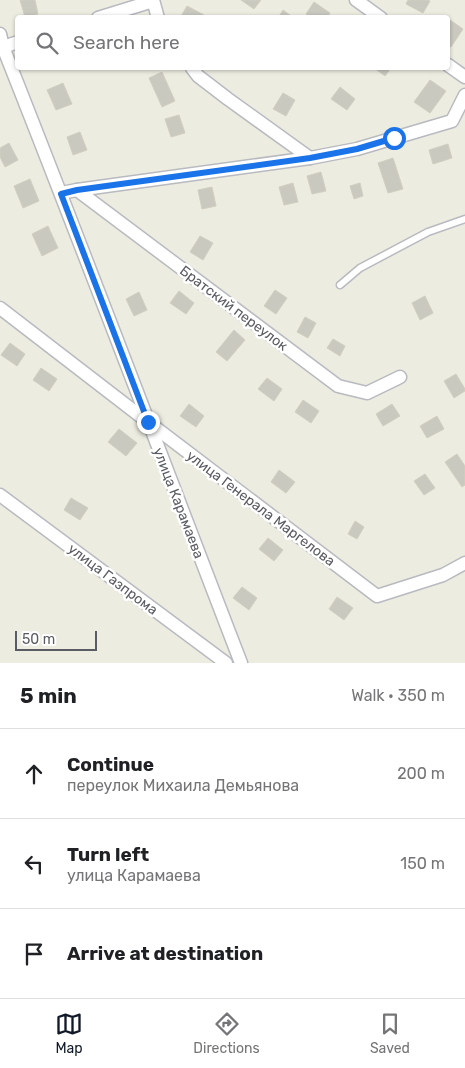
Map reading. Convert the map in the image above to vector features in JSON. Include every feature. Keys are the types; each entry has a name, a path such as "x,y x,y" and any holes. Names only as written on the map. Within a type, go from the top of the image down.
{"street":[{"path":"107,15 153,0 157,15"},
{"path":"356,0 377,15"},
{"path":"1,43 15,42"},
{"name":"улица Карамаева","path":"1,43 241,663"},
{"path":"450,66 465,77"},
{"path":"194,70 198,76 228,99 310,158"},
{"path":"61,194 77,190 310,158 357,149 452,122 465,95"},
{"name":"Братский переулок","path":"77,190 338,386 367,393 400,377"},
{"name":"улица Генерала Маргелова","path":"0,308 377,596 443,575 465,563"},
{"name":"улица Газпрома","path":"0,495 226,663"}],"lane":[{"path":"340,285 360,268 428,232 465,219"}],"building":[{"path":"20,0 35,0 38,14 24,15"},
{"path":"241,0 261,0 254,9"},
{"path":"408,0 430,1 423,13 406,4"},
{"path":"314,2 330,13 329,15 306,14"},
{"path":"187,6 204,15 182,15"},
{"path":"283,10 290,15 280,15"},
{"path":"450,20 463,29 450,46"},
{"path":"377,70 390,70 385,76"},
{"path":"162,72 175,101 162,107 149,78"},
{"path":"430,80 446,91 430,113 414,102"},
{"path":"63,83 72,104 56,110 47,90"},
{"path":"340,87 355,99 347,110 331,99"},
{"path":"283,93 295,100 286,116 273,109"},
{"path":"179,115 185,133 171,137 165,119"},
{"path":"80,132 87,150 73,155 67,137"},
{"path":"9,143 18,160 5,167 0,157 0,148"},
{"path":"448,144 452,158 433,164 429,150"},
{"path":"393,158 403,189 388,193 378,163"},
{"path":"321,172 326,191 312,194 307,176"},
{"path":"30,179 39,201 23,208 14,186"},
{"path":"293,183 298,202 284,205 279,187"},
{"path":"360,183 363,196 354,199 350,186"},
{"path":"212,187 216,206 202,209 198,190"},
{"path":"48,226 58,248 42,256 32,234"},
{"path":"200,236 213,243 203,260 190,252"},
{"path":"275,290 287,298 276,314 264,306"},
{"path":"179,291 194,303 186,314 170,303"},
{"path":"139,292 147,310 134,316 126,299"},
{"path":"425,296 433,313 420,320 412,303"},
{"path":"305,317 316,323 308,338 297,332"},
{"path":"234,330 245,340 227,361 216,352"},
{"path":"333,339 345,346 340,356 327,348"},
{"path":"10,343 25,354 17,366 1,355"},
{"path":"41,368 57,379 49,391 33,380"},
{"path":"456,374 465,391 454,398 444,381"},
{"path":"267,378 282,389 274,401 258,389"},
{"path":"303,400 319,411 311,423 295,412"},
{"path":"189,404 204,416 196,427 180,416"},
{"path":"392,404 400,416 383,426 376,414"},
{"path":"437,416 444,429 427,438 420,426"},
{"path":"119,429 137,443 126,456 108,442"},
{"path":"457,454 465,466 465,485 462,487 445,462"},
{"path":"279,470 295,482 286,493 271,482"},
{"path":"425,474 435,488 424,495 414,481"},
{"path":"71,498 88,508 80,520 64,510"},
{"path":"355,521 364,527 357,539 348,534"},
{"path":"268,538 283,550 274,561 259,549"},
{"path":"242,587 257,598 249,610 233,598"},
{"path":"337,597 353,608 344,620 329,609"}],"route":[{"path":"148,422 61,194 77,190 310,158 357,149 394,138"}]}
